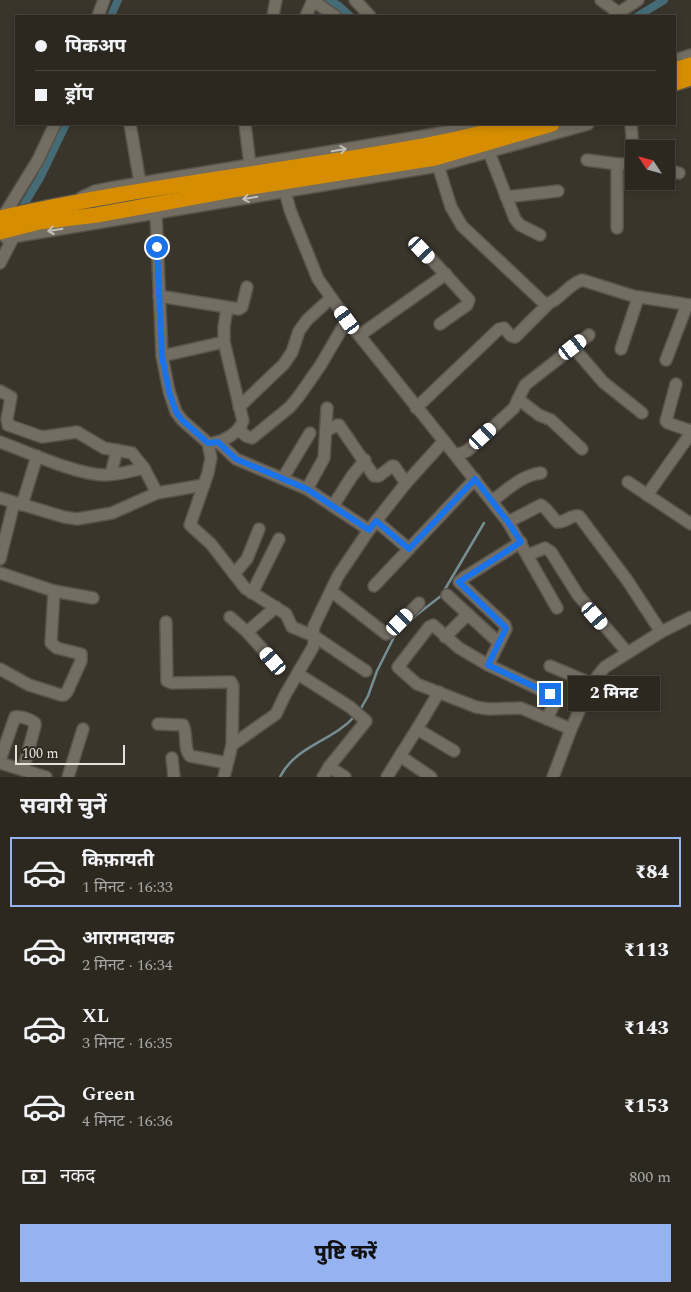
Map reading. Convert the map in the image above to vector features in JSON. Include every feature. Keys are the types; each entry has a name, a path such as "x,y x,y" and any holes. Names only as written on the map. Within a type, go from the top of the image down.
{"highway":[{"path":"6,228 282,181 481,134 511,125"},
{"path":"6,228 70,205 437,162 481,134 545,125"}],"street":[{"path":"98,15 104,0"},
{"path":"273,15 276,0"},
{"path":"306,15 312,0 334,15"},
{"path":"355,0 369,15"},
{"path":"601,0 616,15 638,0"},
{"path":"676,60 691,55"},
{"path":"676,90 684,75"},
{"path":"0,263 6,228 55,125"},
{"path":"130,125 140,183"},
{"path":"245,125 250,165"},
{"path":"70,205 87,194 96,191 418,138 577,125"},
{"path":"631,125 632,140"},
{"path":"481,134 516,222 540,235"},
{"path":"587,160 625,164"},
{"path":"437,162 450,207 462,226 535,296 548,305"},
{"path":"617,164 617,228"},
{"path":"675,171 679,172"},
{"path":"6,228 156,214 282,181 314,269 330,298 508,522 557,608"},
{"path":"506,197 558,191"},
{"path":"156,214 162,356 169,392 176,412 189,428 240,461 307,489 333,506 373,525 409,549"},
{"path":"422,250 467,297 468,303 440,324"},
{"path":"360,336 446,274"},
{"path":"416,408 499,329 504,328 511,336 515,337 548,305 576,282 582,280 638,298 689,305 666,360"},
{"path":"159,296 239,310 242,307 247,287"},
{"path":"239,407 284,364 292,352 299,331 307,320 330,298"},
{"path":"621,349 638,298"},
{"path":"213,443 224,440 238,429 242,421 224,342 227,308"},
{"path":"238,429 246,436 252,438 290,407 315,374 347,320"},
{"path":"456,455 467,451 514,408 525,385 589,335"},
{"path":"162,356 224,342"},
{"path":"573,347 603,382 642,413"},
{"path":"647,495 691,432 666,421 676,384"},
{"path":"0,391 11,397 6,422 11,426 42,438 77,432 104,448 132,453 144,468 157,493"},
{"path":"518,399 539,415 551,420 582,449"},
{"path":"307,489 324,458 327,408"},
{"path":"326,431 337,425 339,426 376,477 394,466 406,483"},
{"path":"283,478 310,433"},
{"path":"232,745 276,714 313,646 314,626 341,572 373,525 406,483 444,441"},
{"path":"0,442 86,472 111,474 144,468"},
{"path":"213,443 204,485 190,525 211,544 246,588 286,614 293,629 314,636 366,671"},
{"path":"111,474 117,450"},
{"path":"0,560 18,504 38,456"},
{"path":"333,506 364,460"},
{"path":"495,505 522,480 541,473"},
{"path":"374,586 475,479"},
{"path":"628,482 690,522"},
{"path":"0,498 64,517 88,518 112,513 157,493 204,485"},
{"path":"508,522 541,506 557,522 563,522 577,515 579,516 622,573 661,632"},
{"path":"234,574 247,559 260,529"},
{"path":"252,593 279,539"},
{"path":"488,665 506,629 505,625 459,582 521,542"},
{"path":"528,555 545,548 551,552 581,599 627,652"},
{"path":"0,573 54,591 93,598"},
{"path":"0,669 21,681 45,690 61,695 67,692 81,661 82,654 58,648 51,643 54,591"},
{"path":"332,591 386,634 391,632 419,603"},
{"path":"447,595 499,642"},
{"path":"247,632 276,607"},
{"path":"445,636 468,614"},
{"path":"230,617 247,632 273,661"},
{"path":"553,777 571,729 593,684 605,667 661,632 691,617"},
{"path":"158,724 184,725 187,752 190,756 227,773 232,745 233,686 231,682 172,683 167,681 166,622"},
{"path":"547,719 556,696 488,665 465,652 433,625 398,666 418,684 476,707 489,709 521,708 547,719 571,729"},
{"path":"550,666 593,684"},
{"path":"298,674 358,713 366,721 326,772 345,777"},
{"path":"387,777 439,692"},
{"path":"27,773 36,726 30,720 15,717 0,761 27,773 46,777"},
{"path":"68,777 83,729"},
{"path":"417,729 454,751"},
{"path":"400,756 432,777"},
{"path":"172,758 174,777"}],"waterway":[{"path":"111,15 118,0"},
{"path":"329,0 349,15"},
{"path":"640,15 664,0"},
{"path":"19,213 40,178 66,125"},
{"path":"360,710 394,637 415,616 441,596 484,523"},
{"path":"280,777 295,758 336,732 355,716"}],"route":[{"path":"157,247 162,356 172,403 176,412 189,428 208,443 218,442 236,459 307,489 369,530 376,521 409,549 475,479 521,542 459,582 506,628 488,665 550,694"}]}
